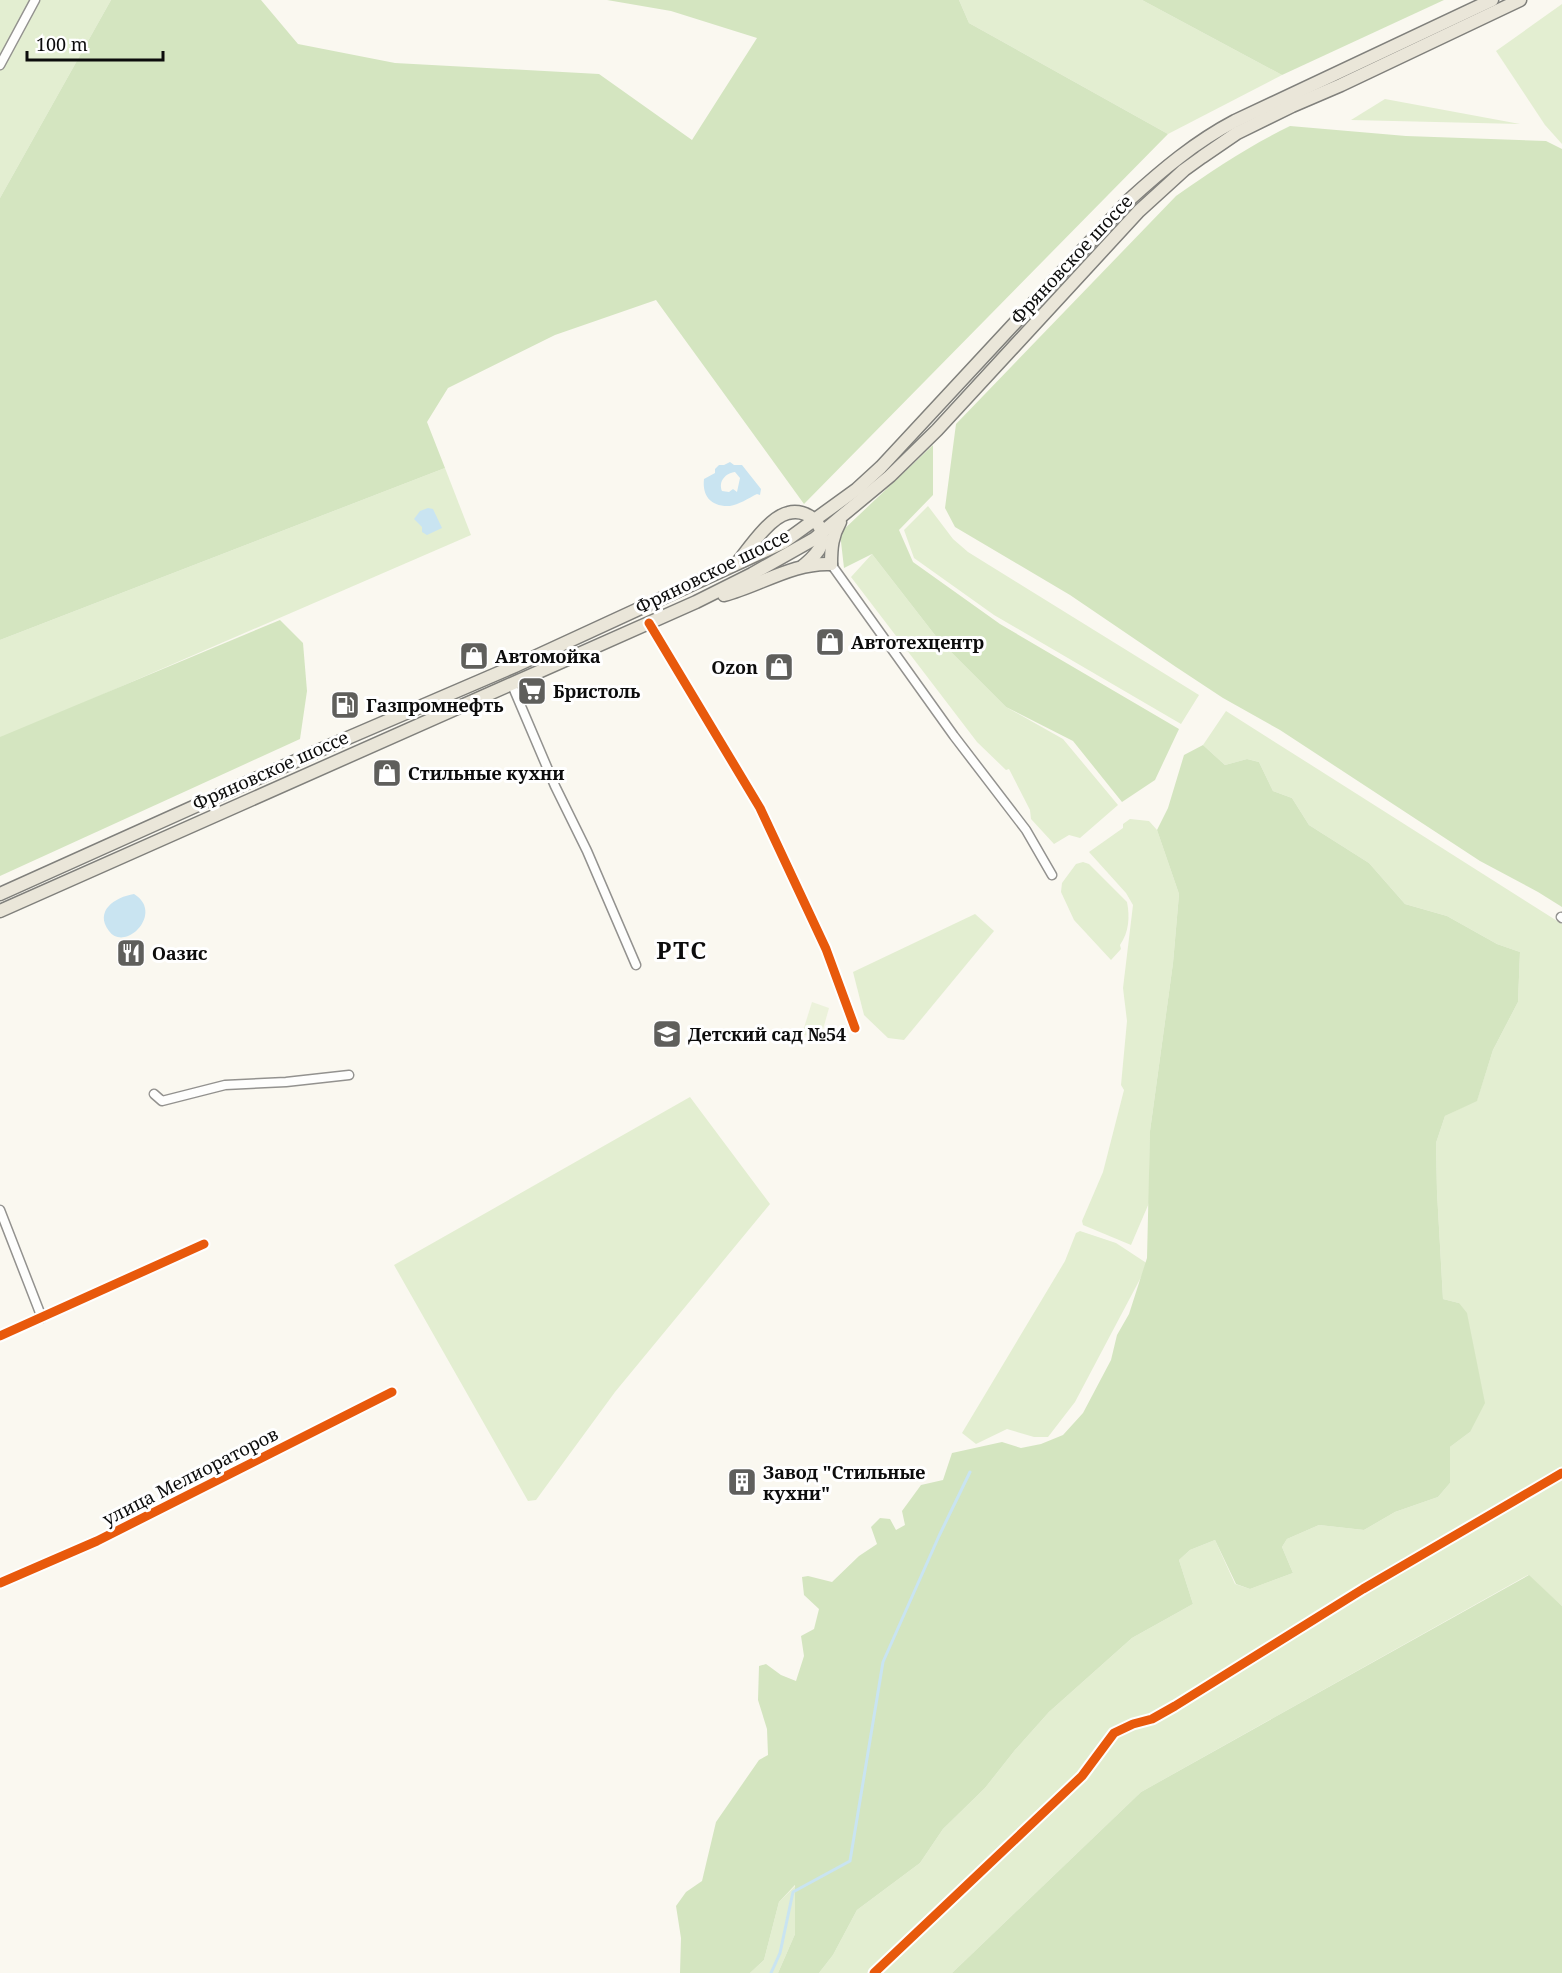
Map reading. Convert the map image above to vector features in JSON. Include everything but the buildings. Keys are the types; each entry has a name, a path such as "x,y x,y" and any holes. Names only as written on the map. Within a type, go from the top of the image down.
{"main road":[{"name":"Фряновское шоссе","path":"0,894 329,746 536,657 784,542 857,489 881,467 1129,200 1196,143 1234,121 1492,0"},
{"name":"Фряновское шоссе","path":"0,911 696,602 791,554 822,533 890,476 937,430 1139,211 1184,170 1237,133 1520,0"},
{"path":"735,565 768,526 788,512 803,513 815,520 822,533 831,564"},
{"path":"831,564 834,533 846,514"},
{"path":"803,566 817,553 822,544 822,533"},
{"path":"696,602 734,592 803,566 818,563 831,564"}],"street":[{"path":"0,65 35,0"},
{"path":"831,564 954,736 1026,830 1052,875"},
{"path":"649,623 760,808 826,949 855,1028"},
{"path":"512,685 636,965"},
{"path":"154,1094 162,1101 225,1085 286,1082 349,1075"},
{"path":"0,1210 42,1318"},
{"path":"0,1336 204,1244"},
{"name":"улица Мелиораторов","path":"0,1583 97,1541 393,1392"},
{"path":"874,1973 1082,1776 1113,1733 1152,1719 1175,1706 1363,1589 1562,1473"}],"green space":[{"path":"0,0 111,0 0,198"},
{"path":"111,0 261,0 298,44 395,63 599,74 692,140 757,38 671,11 607,0 959,0 969,23 1168,134 804,504 656,300 555,335 448,388 427,422 445,468 0,640 0,198"},
{"path":"959,0 1142,0 1282,75 1168,134 969,23"},
{"path":"1142,0 1444,0 1282,75"},
{"path":"1562,4 1562,144 1545,125 1496,51"},
{"path":"1385,99 1520,124 1351,120"},
{"path":"1290,126 1406,136 1546,141 1562,149 1562,907 1480,861 1280,730 1223,698 1070,595 955,527 945,508 956,424 1176,196 1232,159"},
{"path":"933,445 933,495 899,530 913,562 1000,624 1179,729 1155,780 1122,802 1073,741 1006,707 938,639 872,554 844,568 840,533"},
{"path":"445,468 471,535 0,739 0,640"},
{"path":"928,506 953,539 968,552 1199,695 1181,724 994,615 914,558 904,530"},
{"path":"872,554 938,639 1006,707 1063,739 1118,805 1080,838 1069,835 1054,844 1031,819 1030,810 1009,769 1006,770 977,742 851,577"},
{"path":"280,620 303,643 307,691 300,739 0,876 0,737"},
{"path":"1226,711 1562,924 1562,1606 1528,1575 1141,1792 952,1973 819,1973 833,1955 857,1910 920,1863 943,1829 985,1788 1049,1712 1132,1638 1193,1604 1179,1560 1190,1550 1215,1540 1235,1584 1250,1589 1293,1573 1282,1547 1287,1539 1319,1525 1364,1530 1395,1512 1438,1497 1450,1483 1450,1447 1470,1432 1459,1303 1443,1299 1436,1143 1445,1116 1477,1100 1493,1050 1518,1002 1520,952 1497,944 1447,916 1405,904 1369,863 1309,825 1292,798 1273,791 1259,762 1247,759 1225,765 1203,745"},
{"path":"1203,745 1225,765 1247,759 1259,762 1273,791 1292,798 1309,825 1369,863 1405,904 1447,916 1497,944 1520,952 1518,1002 1493,1050 1477,1101 1445,1116 1436,1143 1443,1299 1459,1303 1467,1313 1485,1403 1470,1432 1450,1447 1450,1483 1438,1497 1395,1512 1364,1530 1319,1525 1287,1539 1282,1547 1293,1573 1250,1589 1236,1584 1215,1540 1190,1550 1179,1560 1193,1604 1132,1638 1049,1712 985,1788 943,1829 920,1863 857,1910 833,1955 819,1973 778,1973 795,1934 795,1885 779,1902 764,1960 750,1973 680,1973 681,1938 676,1906 686,1892 702,1881 716,1822 759,1760 768,1755 767,1729 758,1700 759,1666 766,1664 781,1675 796,1681 804,1656 801,1636 814,1629 819,1609 804,1595 802,1577 808,1576 832,1582 859,1556 877,1544 871,1527 880,1518 890,1519 896,1530 905,1525 902,1511 921,1485 943,1480 952,1453 1002,1442 1021,1448 1041,1444 1063,1435 1083,1413 1111,1360 1117,1335 1129,1314 1147,1258 1150,1131 1173,963 1179,894 1157,830 1168,808 1184,755"},
{"path":"1130,819 1149,821 1157,830 1179,894 1173,963 1150,1131 1149,1203 1131,1245 1083,1225 1082,1221 1103,1172 1124,1090 1121,1085 1127,1021 1123,988 1133,905 1126,893 1089,852 1123,828 1123,824"},
{"path":"1083,862 1089,864 1127,902 1127,930 1120,945 1121,949 1111,960 1074,920 1061,892 1062,883 1076,864"},
{"path":"975,914 994,931 904,1040 888,1038 864,1015 853,972"},
{"path":"812,1002 829,1008 820,1040 802,1034"},
{"path":"690,1097 770,1204 615,1392 536,1500 528,1501 394,1265"},
{"path":"1080,1231 1116,1243 1148,1264 1075,1402 1048,1437 1034,1437 1007,1429 976,1444 962,1433 1065,1261 1076,1233"},
{"path":"1529,1575 1562,1606 1562,1973 952,1973 1141,1792"},
{"path":"796,1885 795,1934 778,1973 750,1973 764,1960 779,1902"}],"water":[{"path":"730,462 734,465 742,465 761,489 760,495 757,494 730,506 718,505 709,499 705,491 704,479 715,473 719,465","holes":["735,472 740,478 737,492 733,489 729,492 722,491 721,484 726,476"]},
{"path":"433,509 442,528 427,535 422,532 422,527 414,519 420,511"},
{"path":"134,894 142,902 145,911 144,920 132,934 116,937 105,924 105,911 120,898"}],"waterway":[{"path":"771,1973 780,1953 793,1892 850,1861 883,1662 970,1472"}],"cycle path":[{"path":"649,623 760,808 826,949 855,1028"},
{"path":"0,1336 204,1244"},
{"path":"0,1583 97,1541 392,1392"},
{"path":"874,1973 1082,1776 1114,1733 1133,1724 1152,1719 1175,1706 1363,1589 1562,1473"}],"place":[{"name":"Автотехцентр","path":"830,642"},
{"name":"Автомойка","path":"474,656"},
{"name":"Ozon","path":"779,667"},
{"name":"Бристоль","path":"532,691"},
{"name":"Газпромнефть","path":"345,705"},
{"name":"Стильные кухни","path":"387,773"},
{"name":"Оазис","path":"131,953"},
{"name":"Детский сад №54","path":"667,1034"},
{"name":"Завод \"Стильные кухни\"","path":"742,1482"}],"district":[{"name":"РТС","path":"682,949"}]}
